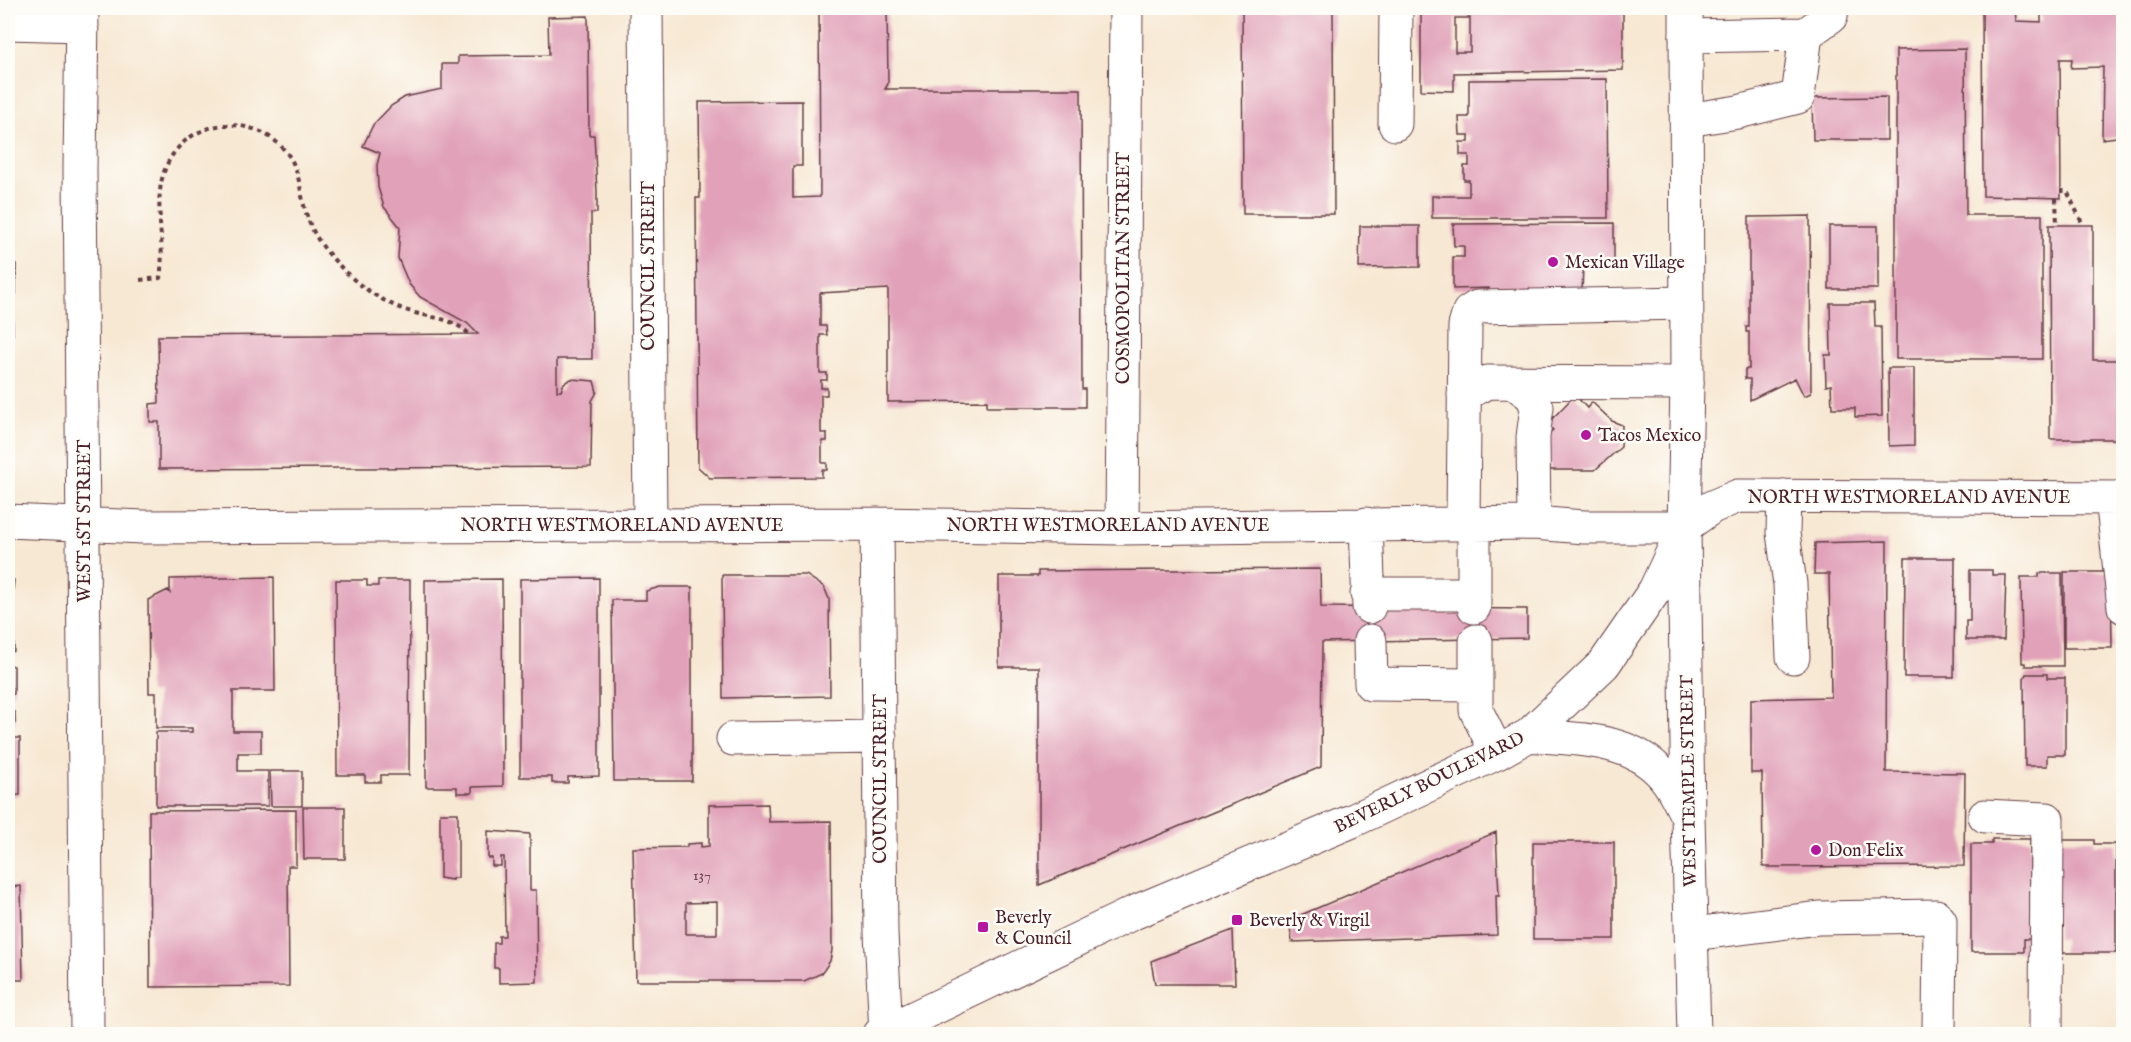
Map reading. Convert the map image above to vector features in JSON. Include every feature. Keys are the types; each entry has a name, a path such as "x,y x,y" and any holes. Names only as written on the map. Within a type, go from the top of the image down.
{"street":[{"name":"COUNCIL STREET","path":"646,8 650,525"},
{"name":"COSMOPOLITAN STREET","path":"1122,528 1126,8"},
{"path":"1395,124 1396,8"},
{"path":"1686,22 1806,34 1831,16 1832,8"},
{"path":"8,23 82,16"},
{"name":"WEST 1ST STREET","path":"82,16 80,169 87,1035"},
{"name":"BEVERLY BOULEVARD","path":"883,1034 1133,913 1352,820 1497,753 1529,735 1611,655 1655,590 1684,527 1687,383 1686,22"},
{"path":"1687,120 1738,112 1798,97 1806,34"},
{"path":"1366,524 1368,601 1474,600 1468,523 1464,395 1466,326 1469,312 1477,307 1686,303"},
{"path":"1464,395 1488,382 1687,383"},
{"path":"1515,383 1532,396 1537,407 1533,437 1534,523"},
{"name":"NORTH WESTMORELAND AVENUE","path":"8,521 143,527 877,524 1122,528 1468,523 1534,523 1584,527 1684,527 1712,507 1738,496 2118,498"},
{"path":"1784,496 1783,533 1790,584 1793,657"},
{"path":"2118,498 2124,607"},
{"name":"COUNCIL STREET","path":"877,524 883,1034"},
{"name":"WEST TEMPLE STREET","path":"1684,527 1688,817 1695,1035"},
{"path":"1370,641 1371,684 1474,685"},
{"path":"1476,641 1474,685 1476,710 1497,753"},
{"path":"1529,735 1584,740 1627,748 1654,766 1668,783 1688,817"},
{"path":"733,739 880,737"},
{"path":"1985,816 2047,819 2046,1035"},
{"path":"1693,934 1819,918 1936,916 1940,921 1939,1035"},
{"path":"883,1034 924,1035"}],"path":[{"path":"140,280 160,278 161,178 173,152 192,135 223,125 248,126 273,138 289,157 303,189 306,214 317,239 338,264 363,288 413,312 446,319 469,334"},
{"path":"2060,191 2067,191 2083,225"},
{"path":"2056,198 2057,225"}],"building":[{"path":"819,8 887,8 888,84 885,89 1081,89 1082,389 1085,389 1085,407 987,407 987,401 888,402 888,289 820,293 820,326 826,326 827,335 820,335 820,373 827,373 827,380 821,380 821,388 827,388 827,395 821,395 821,433 827,433 827,441 822,441 822,463 827,463 827,470 822,470 822,477 710,478 698,467 696,198 700,198 699,102 802,101 802,166 793,166 793,198 820,197"},
{"path":"1242,8 1333,8 1334,214 1243,214"},
{"path":"1421,8 1623,8 1623,70 1454,73 1454,91 1421,90","holes":["1455,18 1470,18 1470,52 1455,52"]},
{"path":"1982,8 2015,8 2016,21 2041,22 2041,8 2124,8 2124,136 2102,139 2103,67 2071,68 2072,59 2060,59 2061,198 1983,196"},
{"path":"588,16 589,135 594,135 597,191 597,213 591,213 592,359 557,359 557,391 561,391 564,383 571,379 594,381 597,392 592,401 591,467 159,469 159,422 150,422 150,404 159,403 158,336 478,334 467,323 420,297 409,284 398,258 400,227 384,207 378,187 377,165 380,153 363,146 373,125 391,106 405,97 442,89 442,64 458,64 458,56 549,55 548,17"},
{"path":"1965,49 1966,215 2042,215 2042,359 1896,359 1896,50"},
{"path":"1607,79 1608,218 1432,218 1432,196 1469,196 1469,180 1464,180 1464,166 1469,166 1469,155 1460,155 1460,142 1469,142 1469,135 1460,135 1459,117 1469,117 1469,80"},
{"path":"1887,97 1887,140 1813,140 1812,98"},
{"path":"1810,216 1811,393 1804,396 1795,378 1750,400 1750,379 1745,379 1745,369 1749,369 1749,332 1746,332 1746,327 1749,327 1749,217"},
{"path":"1614,223 1614,264 1583,264 1582,294 1545,294 1543,288 1543,297 1529,298 1529,289 1526,294 1489,295 1489,288 1453,289 1453,257 1464,257 1464,246 1454,246 1453,224"},
{"path":"2049,225 2093,225 2093,360 2121,360 2121,355 2124,355 2124,439 2050,439"},
{"path":"1360,226 1420,226 1420,267 1359,268"},
{"path":"1829,226 1878,226 1878,289 1829,289"},
{"path":"8,264 16,264 16,294 8,294"},
{"path":"8,299 12,299 13,335 8,335"},
{"path":"1830,303 1874,303 1875,327 1881,327 1882,416 1855,417 1855,408 1832,408 1831,385 1826,386 1825,355 1831,355"},
{"path":"1888,368 1914,368 1914,445 1889,446"},
{"path":"1575,395 1587,408 1592,402 1612,421 1622,425 1621,447 1595,470 1550,470 1547,435 1553,430 1547,424"},
{"path":"1887,541 1886,772 1965,773 1964,866 1763,867 1762,773 1751,773 1751,699 1831,697 1829,574 1814,574 1815,543"},
{"path":"1905,558 1955,558 1954,677 1904,677"},
{"path":"1320,569 1321,607 1527,609 1527,638 1322,642 1321,767 1039,885 1039,667 999,667 999,576 1038,576 1038,571"},
{"path":"1970,570 1992,570 1992,575 2006,575 2004,640 1966,640 1966,621 1970,621"},
{"path":"2064,572 2111,572 2112,648 2064,648"},
{"path":"2039,573 2062,573 2063,666 2025,666 2025,663 2022,663 2021,577 2039,577"},
{"path":"722,575 806,575 824,587 829,599 830,696 723,698"},
{"path":"274,577 275,691 233,691 233,731 261,731 261,753 238,753 238,771 268,771 268,806 156,806 156,732 192,732 192,728 156,728 156,693 149,693 148,600 168,590 170,593 170,579"},
{"path":"8,578 14,580 12,601 8,601"},
{"path":"599,578 599,776 568,777 568,783 552,783 552,777 520,777 520,579"},
{"path":"502,579 503,786 472,787 472,793 457,793 457,787 426,787 425,580"},
{"path":"336,580 367,580 367,586 378,586 378,580 410,580 409,775 381,775 381,782 365,782 365,775 337,775"},
{"path":"660,587 692,587 692,781 614,781 612,600 646,600 646,591"},
{"path":"8,614 10,621 14,622 14,651 10,653 10,665 14,666 14,694 10,695 10,711 15,712 15,723 8,731"},
{"path":"2026,674 2047,674 2047,678 2065,678 2065,755 2047,755 2047,766 2025,766 2024,678"},
{"path":"8,738 20,738 20,795 8,796"},
{"path":"2121,743 2124,743 2124,775 2121,775"},
{"path":"270,771 302,771 302,806 271,806"},
{"path":"768,804 769,822 831,821 832,950 830,961 822,973 804,981 636,981 633,848 687,847 687,844 701,843 701,847 709,846 709,805","holes":["717,902 717,934 686,934 686,903"]},
{"path":"303,807 345,807 345,859 304,859"},
{"path":"296,810 296,866 288,866 289,986 150,987 149,811"},
{"path":"440,813 458,813 458,878 452,878 452,880 440,878"},
{"path":"488,831 530,834 530,890 536,890 537,982 499,983 499,968 494,968 494,943 499,943 499,936 505,936 504,857 501,857 501,866 492,866 492,858 488,858"},
{"path":"1496,832 1499,896 1496,896 1497,935 1292,942 1289,920"},
{"path":"1992,839 2030,839 2030,939 2024,939 2024,952 1971,952 1971,844 1992,844"},
{"path":"2056,840 2094,840 2094,844 2116,844 2116,953 2063,953 2063,938 2057,938"},
{"path":"1533,842 1614,842 1614,939 1533,939"},
{"path":"8,873 10,873 10,887 21,886 23,980 8,980"},
{"path":"1233,930 1235,984 1155,984 1151,961"}],"place":[{"name":"Mexican Village","path":"1553,262"},
{"name":"Tacos Mexico","path":"1586,435"},
{"name":"Don Felix","path":"1816,850"},
{"name":"Beverly & Virgil","path":"1237,920"},
{"name":"Beverly & Council","path":"983,927"}]}
